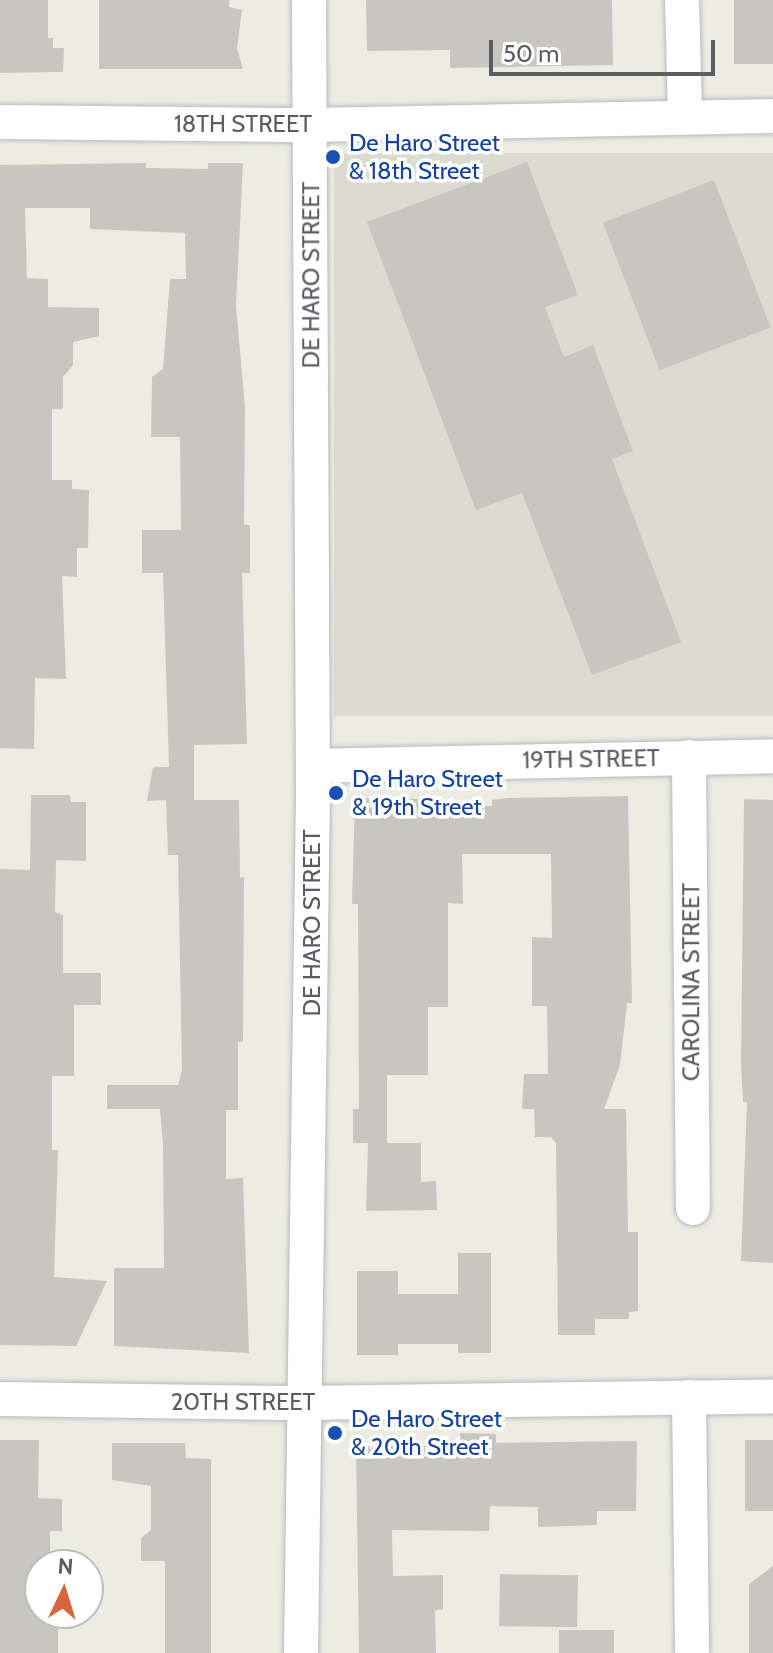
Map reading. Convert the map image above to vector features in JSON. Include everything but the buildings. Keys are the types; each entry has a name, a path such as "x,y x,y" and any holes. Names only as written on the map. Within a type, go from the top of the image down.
{"street":[{"name":"DE HARO STREET","path":"301,1653 301,1403 309,1354 313,766 309,0"},
{"path":"682,0 685,116"},
{"name":"18TH STREET","path":"0,122 310,125 773,116"},
{"name":"19TH STREET","path":"313,766 773,756"},
{"name":"CAROLINA STREET","path":"689,757 693,1208"},
{"name":"20TH STREET","path":"0,1399 301,1403 773,1396"},
{"path":"689,1397 692,1653"}],"shaded area":[{"path":"334,153 773,153 773,716 334,716"}],"place":[{"name":"De Haro Street & 18th Street","path":"333,157"},
{"name":"De Haro Street & 19th Street","path":"336,793"},
{"name":"De Haro Street & 20th Street","path":"335,1433"}]}
